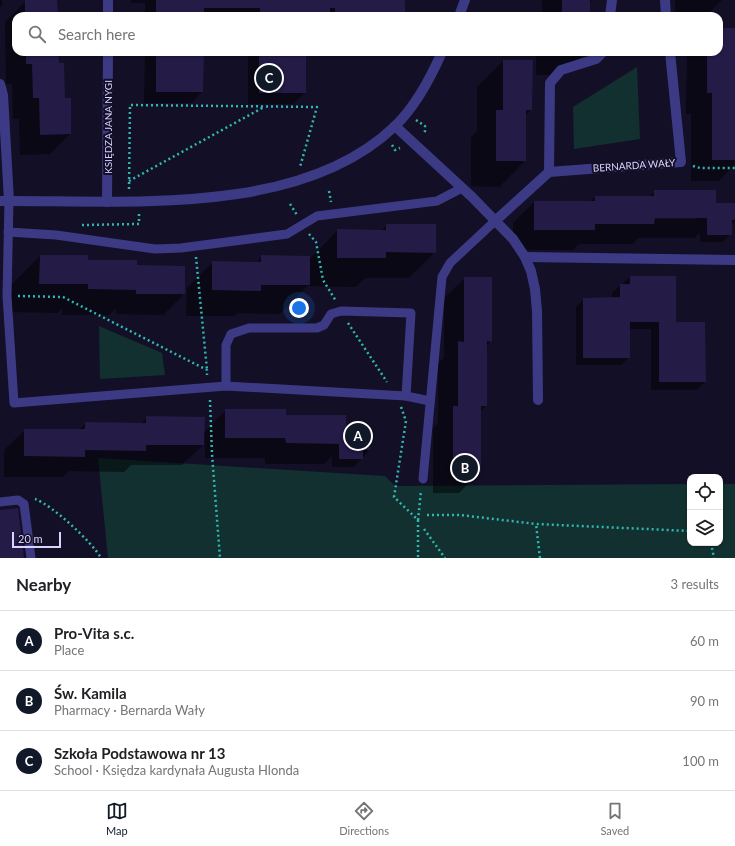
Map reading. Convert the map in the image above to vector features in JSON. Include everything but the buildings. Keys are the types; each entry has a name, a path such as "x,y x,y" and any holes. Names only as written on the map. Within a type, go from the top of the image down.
{"street":[{"path":"108,0 108,12"},
{"path":"460,12 465,0"},
{"path":"610,12 612,0"},
{"path":"665,0 666,12"},
{"name":"KSIĘDZA JANA NYGI","path":"107,202 108,56"},
{"path":"0,84 3,95 4,201 107,202 190,199 250,193 293,182 329,169 363,152 395,126 406,113 434,69 440,56"},
{"path":"495,221 549,172 550,83 561,70 598,56"},
{"name":"BERNARDA WAŁY","path":"549,172 681,162 670,56"},
{"path":"395,126 462,188 513,239 525,257 532,277 537,311 538,400"},
{"path":"525,257 735,260"}],"lane":[{"path":"8,232 56,235 155,249 195,246 287,234 317,216 437,201 462,188"},
{"path":"4,201 8,232 7,296 14,403 226,386 406,396 430,401"},
{"path":"423,479 442,276 450,263 495,221"},
{"path":"226,386 226,345 231,334 249,328 317,328 324,325 331,314 341,311 411,313 406,396"},
{"path":"0,502 18,500 24,504 31,558"}],"path":[{"path":"129,189 130,105 317,107 300,169 305,167"},
{"path":"129,181 265,106"},
{"path":"700,168 735,168"},
{"path":"78,225 139,224 138,189 107,190"},
{"path":"195,246 209,387 212,454 220,558"},
{"path":"7,296 63,297 207,370"},
{"path":"418,520 419,497"},
{"path":"36,499 60,515 97,550 101,558"},
{"path":"427,515 460,515 536,524 687,531"},
{"path":"536,524 540,558"},
{"path":"424,529 445,558"},
{"path":"712,546 714,558"}],"green space":[{"path":"637,67 640,139 574,149 573,107"},
{"path":"99,326 162,353 165,375 100,379"},
{"path":"98,458 385,476 395,486 687,484 687,546 723,546 723,484 735,484 735,558 108,558"}],"place":[{"name":"Szkoła Podstawowa nr 13","path":"269,78"},
{"name":"Pro-Vita s.c.","path":"358,436"},
{"name":"Św. Kamila","path":"465,468"}]}
